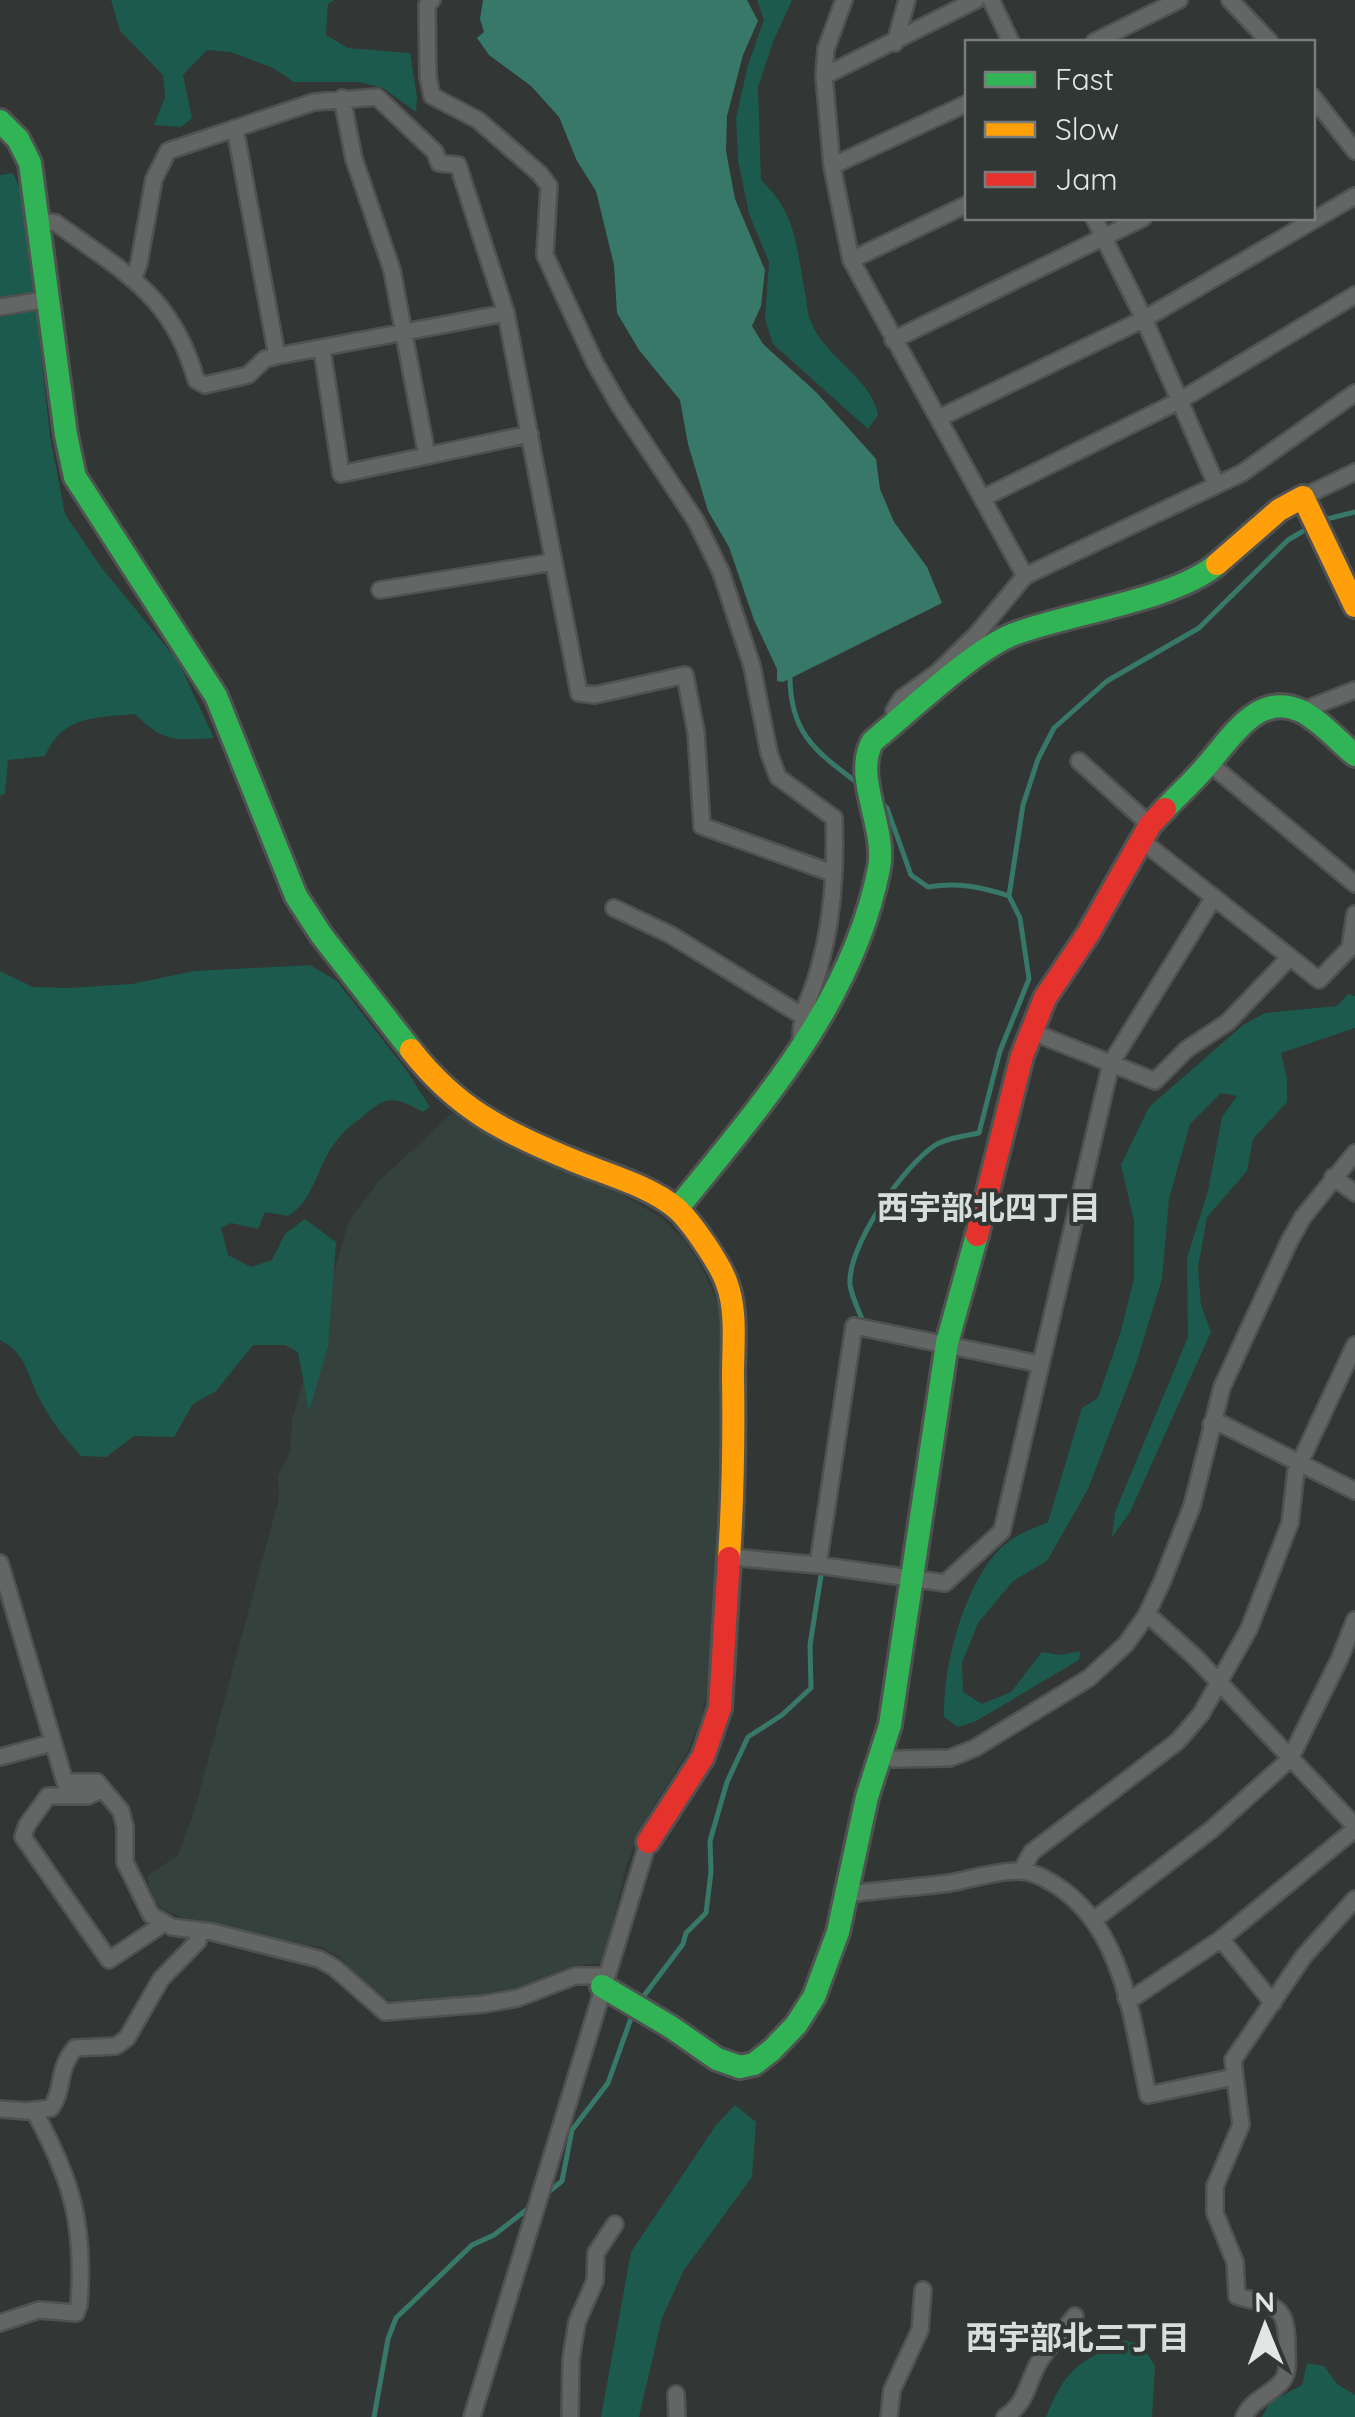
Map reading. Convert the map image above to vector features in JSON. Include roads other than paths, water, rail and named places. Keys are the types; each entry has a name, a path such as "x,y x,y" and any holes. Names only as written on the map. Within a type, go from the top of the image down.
{"street":[{"path":"844,0 826,49 824,76 832,166 850,260 1025,576"},
{"path":"895,43 907,0"},
{"path":"824,76 976,0"},
{"path":"990,0 1010,40"},
{"path":"1098,40 1179,0"},
{"path":"1230,0 1268,40"},
{"path":"428,2 428,77 432,96 478,120 550,186 546,255 595,362 696,520 721,572 752,666 769,753 778,777 834,818 828,919 818,971 801,1015 801,1038 806,1044"},
{"path":"133,279 140,263 154,180 168,151 314,102 377,97 435,152 439,163 458,165 506,314 579,693 594,695 685,676 696,732 702,826 832,873"},
{"path":"342,98 354,160 392,270 426,456"},
{"path":"832,166 965,104"},
{"path":"1320,118 1355,152"},
{"path":"0,121 18,139 30,163 75,477 216,696 296,896 322,936 450,1096 511,1135 652,1194 677,1209 718,1266 731,1300 734,1484 722,1682 716,1719 702,1756 648,1842 472,2417"},
{"path":"235,128 276,356"},
{"path":"1315,219 1355,196"},
{"path":"850,260 965,205"},
{"path":"1095,220 1144,318 1216,484"},
{"path":"893,340 1139,220"},
{"path":"939,418 1144,318 1313,220"},
{"path":"39,221 56,223 155,296 189,352 196,380 205,385 248,374 276,356 506,314"},
{"path":"983,498 1179,401 1355,295"},
{"path":"0,307 48,300"},
{"path":"322,349 341,474 530,434"},
{"path":"898,719 894,712 902,698 938,672 976,635 1025,576 1242,472 1355,393"},
{"path":"677,1209 785,1075 824,1014 878,882 878,824 865,771 867,752 874,740 987,649 1012,635 1121,604 1206,573 1279,510 1355,472"},
{"path":"1302,498 1355,606"},
{"path":"380,590 553,562"},
{"path":"1301,710 1355,690"},
{"path":"0,1562 65,1782 96,1782 121,1811 125,1862 151,1915 197,1932 212,1932 318,1959 335,1968 385,2012 518,1998 575,1976 604,1981 714,2056 737,2067 756,2064 780,2044 808,2006 830,1960 868,1794 883,1756 946,1343 1030,1031 1045,998 1088,934 1146,833 1209,764 1238,725 1260,711 1281,706 1301,710 1355,755"},
{"path":"1079,761 1146,833 1214,897 1320,980 1350,948 1355,914"},
{"path":"1209,764 1355,884"},
{"path":"730,1557 818,1564 945,1582 1002,1532 1111,1063 1214,897"},
{"path":"614,908 671,935 801,1015"},
{"path":"1030,1031 1155,1080 1187,1049 1228,1022 1290,958"},
{"path":"883,1756 950,1758 975,1748 1089,1678 1126,1644 1146,1616 1192,1506 1222,1387 1289,1242 1302,1217 1355,1154"},
{"path":"1333,1178 1355,1193"},
{"path":"818,1564 854,1326 1040,1364"},
{"path":"1021,1871 1032,1852 1178,1742 1201,1714 1249,1629 1290,1523 1296,1472 1355,1345"},
{"path":"1211,1424 1222,1424 1355,1491"},
{"path":"1126,1998 1136,1996 1222,1939 1355,1828 1195,1657 1146,1616"},
{"path":"1095,1919 1211,1830 1290,1760 1355,1620"},
{"path":"0,1757 52,1742"},
{"path":"103,1789 88,1796 48,1796 27,1824 23,1837 109,1960 157,1928 161,1921"},
{"path":"845,1891 950,1883 1021,1871 1043,1877 1066,1891 1095,1919 1126,1998 1148,2095 1234,2077"},
{"path":"1244,2417 1258,2397 1282,2381 1287,2371 1287,2324 1283,2312 1274,2306 1237,2296 1235,2262 1215,2213 1214,2186 1241,2124 1233,2060 1304,1956 1355,1898"},
{"path":"0,2109 51,2108 60,2072 75,2048 116,2046 127,2038 161,1980 198,1941 197,1932"},
{"path":"1222,1939 1272,2003"},
{"path":"0,2323 39,2310 76,2313 79,2304 82,2245 77,2210 61,2160 34,2111"},
{"path":"570,2417 570,2359 577,2322 595,2281 596,2253 615,2224"},
{"path":"889,2417 892,2390 920,2330 924,2290"},
{"path":"1005,2417 1027,2394 1038,2364 1075,2316"},
{"path":"676,2394 677,2417"}],"waterway":[{"path":"1319,521 1355,512"},
{"path":"863,1322 850,1285 851,1269 867,1229 921,1156 944,1141 979,1133 1000,1051 1029,979 1020,918 1009,896 1023,805 1038,759 1054,728 1107,681 1199,628 1288,540 1310,527"},
{"path":"790,673 794,711 808,739 859,784"},
{"path":"882,804 887,808 911,875 928,887 970,886 1009,896"},
{"path":"640,2001 683,1944 686,1933 706,1913 710,1841 727,1782 748,1737 782,1715 811,1688 810,1645 822,1569"},
{"path":"546,2194 562,2181 572,2130 608,2083 634,2010"},
{"path":"374,2417 388,2339 396,2318 472,2245 494,2235 530,2207"}],"district":[{"name":"西宇部北四丁目","path":"989,1207"},
{"name":"西宇部北三丁目","path":"1078,2337"}]}
